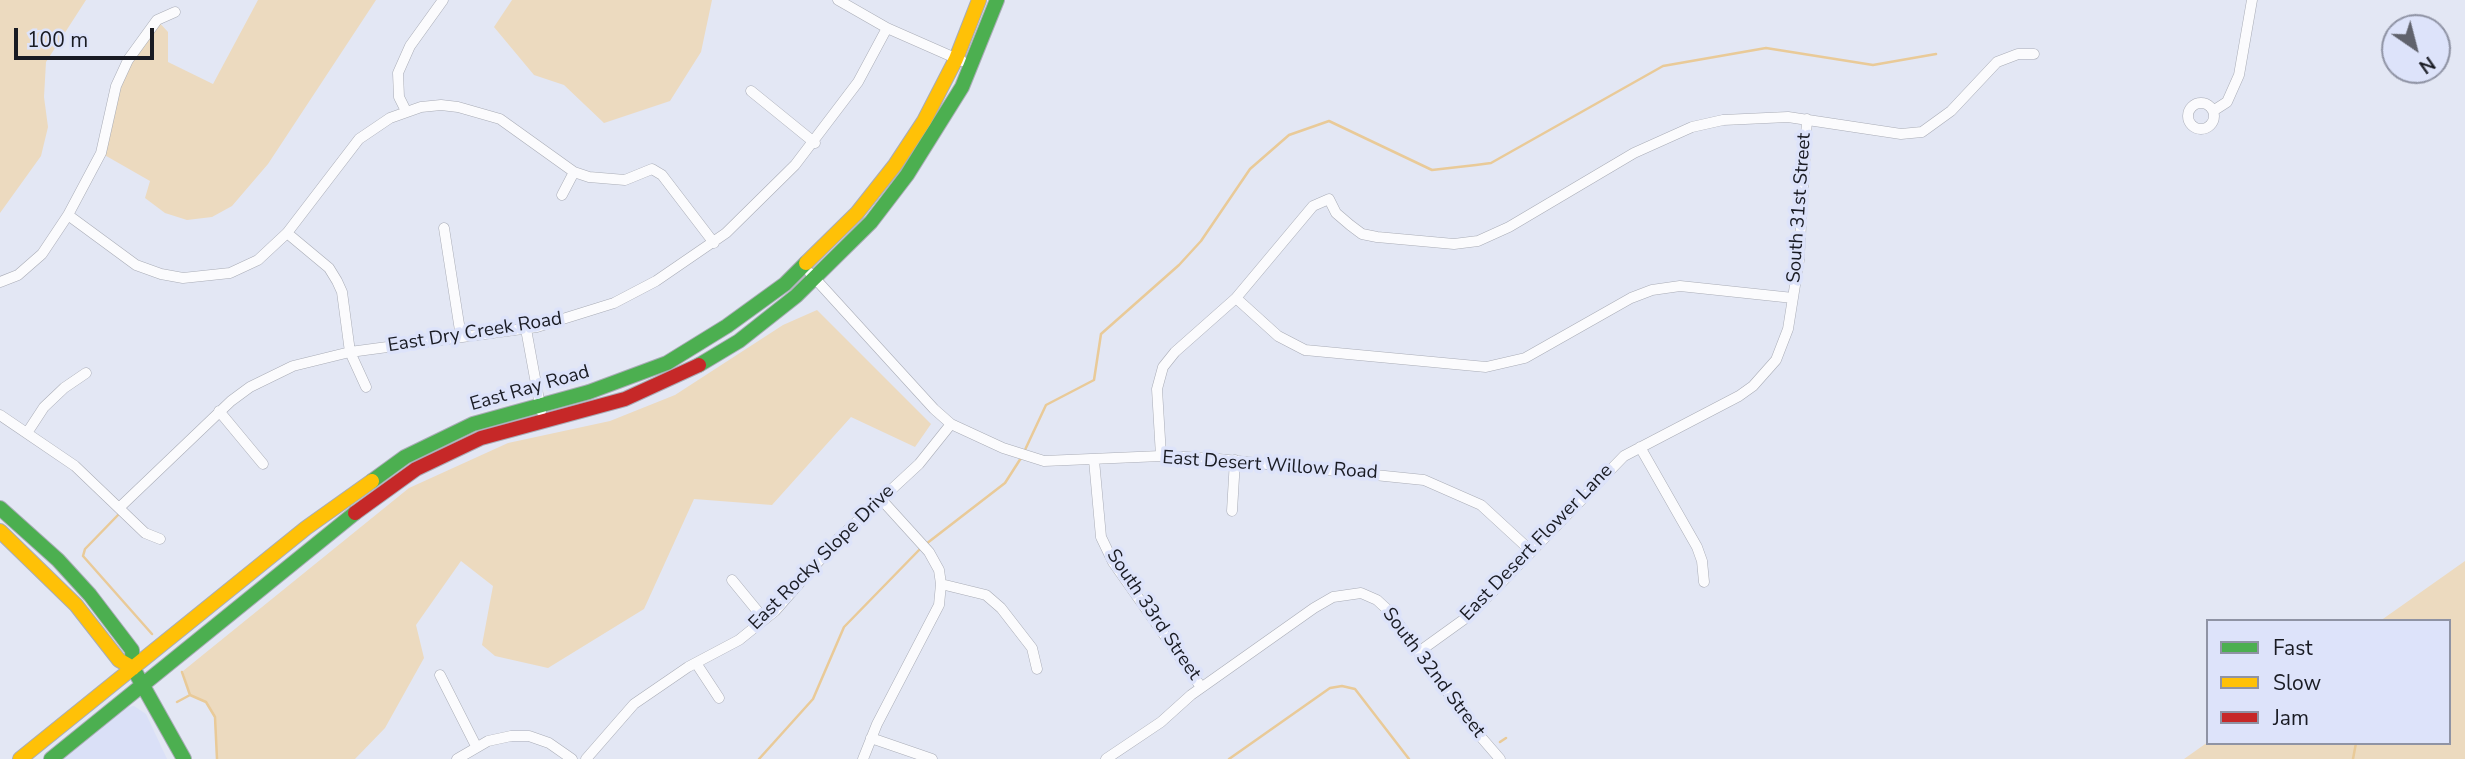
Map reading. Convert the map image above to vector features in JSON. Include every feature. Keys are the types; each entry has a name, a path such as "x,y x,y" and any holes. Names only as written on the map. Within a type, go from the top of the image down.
{"main road":[{"name":"East Ray Road","path":"51,759 137,676 349,495 405,457 473,424 618,382 667,363 726,326 804,267 857,213 895,165 923,121 956,59 979,0"},
{"name":"East Ray Road","path":"20,759 137,676 397,481 481,438 625,399 695,368 754,329 815,279 888,202 936,131 972,65 997,0"},
{"path":"0,508 34,536 90,595 132,650 137,676 184,759"},
{"path":"0,531 76,606 119,660 137,676"}],"street":[{"path":"406,111 399,97 398,74 410,46 443,0"},
{"path":"838,0 887,27 972,65"},
{"path":"2213,111 2227,102 2236,84 2252,0"},
{"path":"0,282 18,275 36,260 68,215 101,153 116,86 128,60 157,20 174,12"},
{"name":"East Dry Creek Road","path":"119,508 219,411 250,387 293,366 350,352 526,329 580,316 614,303 656,281 714,243 761,201 815,144 858,82 887,27"},
{"path":"1161,456 1157,389 1163,367 1175,352 1236,298 1313,206 1329,199 1336,213 1362,234 1454,244 1478,241 1508,227 1634,153 1682,131 1723,120 1759,117 1807,119 1901,134 1922,132 1951,111 1997,62 2018,54 2034,54"},
{"path":"751,91 815,144"},
{"path":"68,215 136,265 161,274 183,278 230,273 258,260 287,233 359,139 390,118 406,111 441,105 500,119 574,172 604,181 625,180 652,169 662,175 714,243"},
{"name":"South 31st Street","path":"1793,298 1799,260 1807,119"},
{"path":"562,195 574,172"},
{"path":"444,228 461,337"},
{"path":"287,233 329,268 337,281 342,292 350,352 366,387"},
{"path":"804,267 951,424"},
{"path":"1236,298 1278,336 1305,350 1486,367 1525,358 1631,298 1652,290 1680,286 1793,298"},
{"name":"East Desert Flower Lane","path":"1420,651 1470,615 1607,470 1640,447 1753,386 1776,359 1788,329 1793,298"},
{"path":"526,329 544,422"},
{"path":"27,433 44,407 64,388 86,373"},
{"path":"219,411 263,464"},
{"path":"0,415 75,466 145,533 160,539"},
{"name":"East Desert Willow Road","path":"951,424 1003,448 1044,461 1161,456 1235,460 1424,480 1481,505 1531,551"},
{"name":"East Rocky Slope Drive","path":"586,759 634,704 696,663 739,640 764,619 880,498 919,464 951,424"},
{"path":"1640,447 1697,547 1702,561 1704,582"},
{"name":"South 33rd Street","path":"1094,460 1101,537 1113,562 1202,687"},
{"path":"1232,511 1235,460"},
{"path":"863,759 871,738 939,605 941,584 939,570 929,552 880,498"},
{"path":"732,580 764,619"},
{"path":"941,584 986,595 1002,608 1032,648 1037,669"},
{"name":"South 32nd Street","path":"1202,687 1314,608 1334,597 1361,593 1377,600 1390,612 1474,729 1500,759"},
{"path":"696,663 719,698"},
{"path":"440,676 476,746"},
{"path":"1106,759 1161,722 1202,687"},
{"path":"457,759 476,746 511,736 528,736 549,743 572,759"},
{"path":"871,738 932,759"}],"shaded area":[{"path":"0,0 86,0 46,62 44,97 48,127 41,156 0,213"},
{"path":"258,0 376,0 268,164 232,206 212,217 187,220 165,213 145,198 150,181 101,153 116,86 157,20 168,32 168,62 213,84"},
{"path":"512,0 712,0 701,52 670,101 604,123 564,85 534,75 494,27"},
{"path":"817,310 931,424 915,447 851,417 772,505 694,499 644,609 548,668 495,656 482,645 493,586 461,561 416,625 424,658 385,728 355,759 217,759 214,717 206,702 190,695 183,671 409,488 508,443 610,421 675,395 783,325"},
{"path":"2465,561 2465,759 2184,759 2206,743 2451,745 2451,619 2383,619"},
{"path":"134,706 146,714 167,759 63,759 128,707"}],"waterway":[{"path":"1024,452 1046,405 1094,380 1101,334 1179,265 1201,241 1250,169 1289,135 1329,121 1432,170 1476,165 1491,163 1663,66 1766,48 1873,65 1936,54"},
{"path":"926,544 1005,483 1021,458"},
{"path":"118,515 85,549 83,556 152,634"},
{"path":"759,759 813,699 844,627 921,548"},
{"path":"182,672 190,695 206,702 215,717 217,759"},
{"path":"1229,759 1330,688 1342,686 1355,689 1409,759"},
{"path":"177,702 190,695"},
{"path":"1500,742 1506,738"},
{"path":"2353,759 2356,745"}],"traffic: fast":[{"path":"699,365 739,341 796,296 871,222 907,175 962,87 997,0"},
{"path":"372,481 405,457 473,424 589,392 667,363 727,326 785,284 806,263"},
{"path":"0,508 58,560 90,595 132,650 133,668 184,759"},
{"path":"51,759 355,513"}],"traffic: slow":[{"path":"806,263 857,213 895,165 924,121 956,59 979,0"},
{"path":"20,759 306,528 372,481"},
{"path":"0,531 76,605 119,660 133,668"}],"traffic: jam":[{"path":"355,513 416,469 481,438 625,399 699,365"}]}
